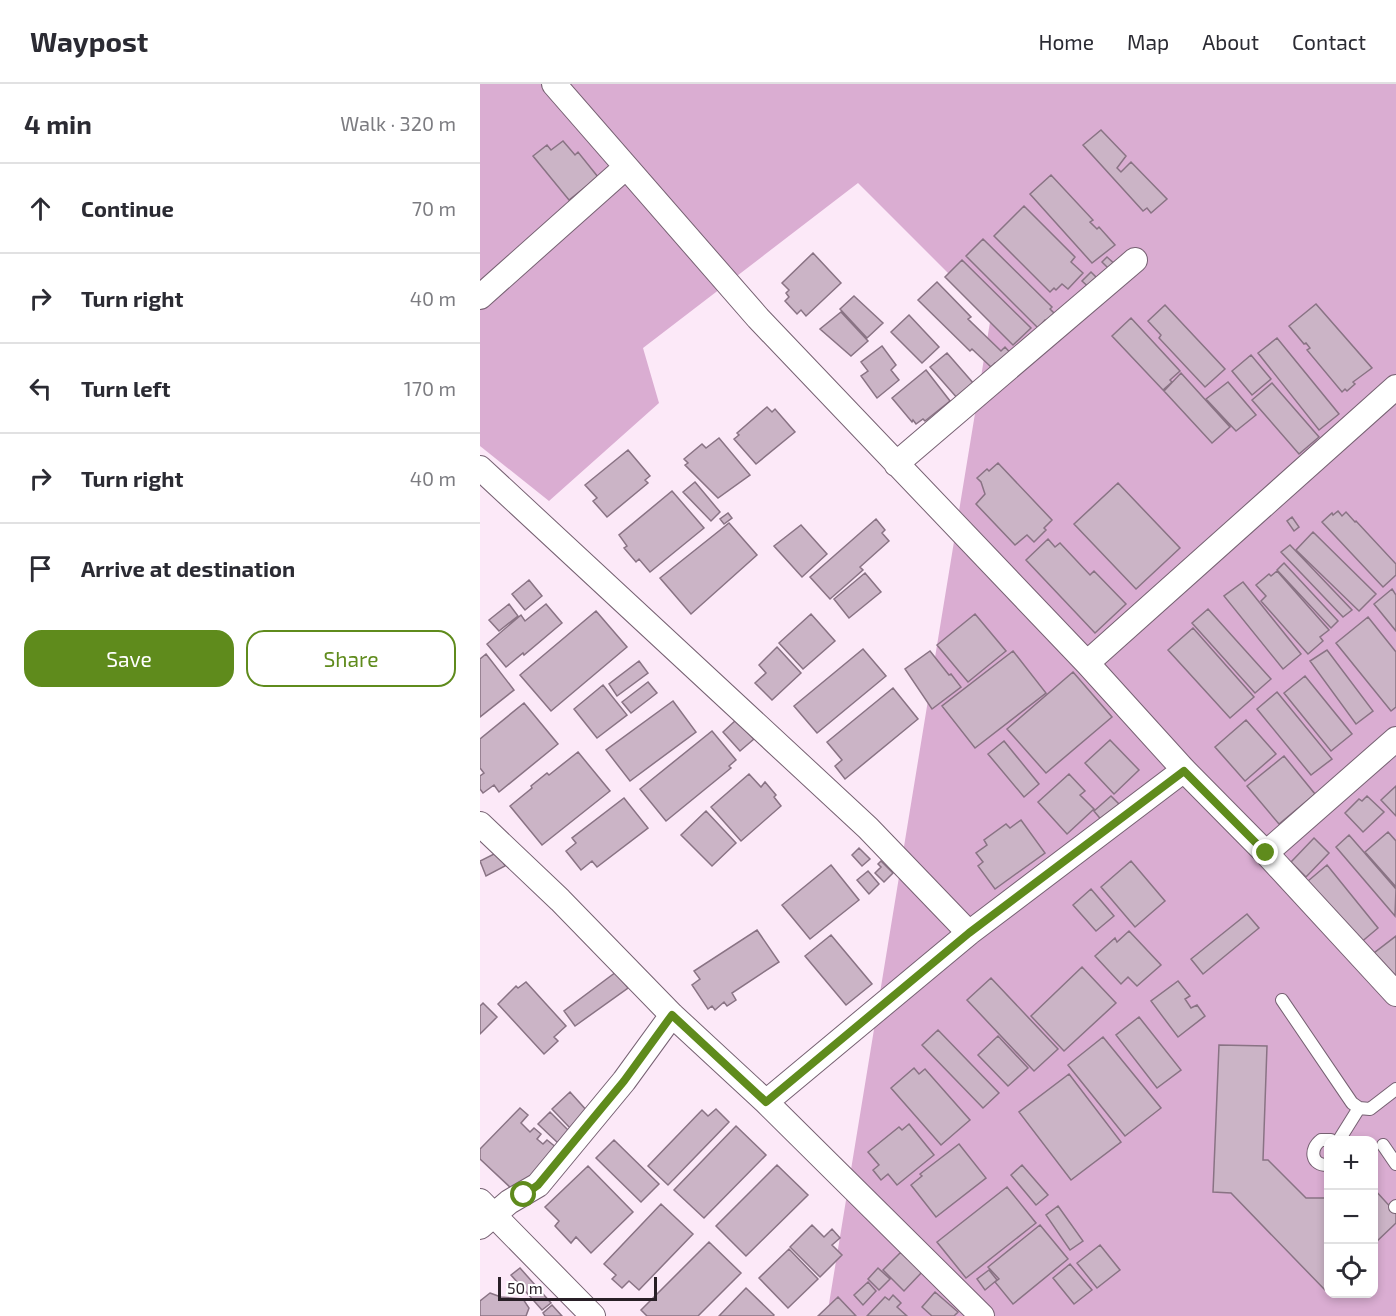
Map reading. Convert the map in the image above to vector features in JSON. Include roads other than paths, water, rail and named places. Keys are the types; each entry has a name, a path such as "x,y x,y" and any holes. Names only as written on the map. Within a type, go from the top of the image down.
{"street":[{"path":"554,84 758,318 1087,663 1184,771 1266,853 1396,994"},
{"path":"480,297 626,166"},
{"path":"896,464 1135,260"},
{"path":"1087,663 1396,387"},
{"path":"480,468 868,828 969,933"},
{"path":"1266,853 1396,739"},
{"path":"766,1102 969,933 1184,771"},
{"path":"480,824 560,900 672,1015 766,1102 982,1316"},
{"path":"593,1316 484,1214 538,1185 624,1081 672,1015"}],"lane":[{"path":"1282,1000 1352,1103 1359,1108 1370,1109 1396,1089"},
{"path":"1342,1136 1359,1108"},
{"path":"1324,1140 1315,1145 1313,1153 1316,1161 1324,1165"},
{"path":"1383,1145 1396,1164"}]}
